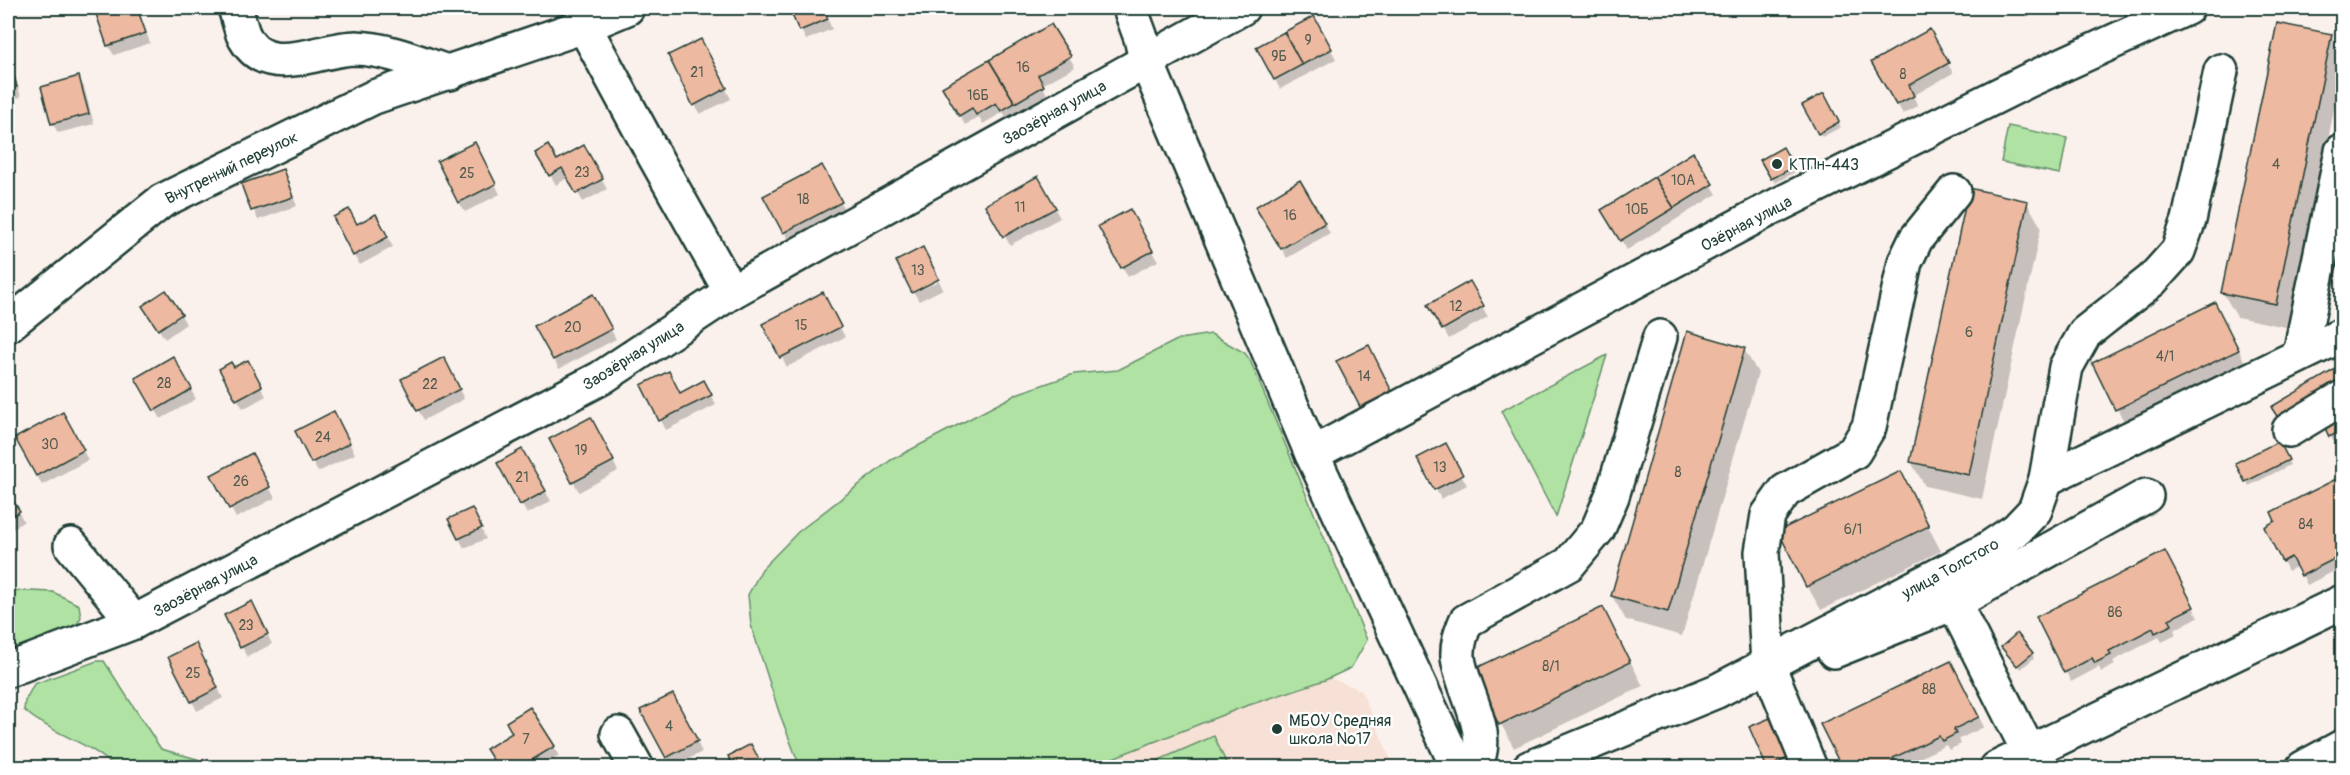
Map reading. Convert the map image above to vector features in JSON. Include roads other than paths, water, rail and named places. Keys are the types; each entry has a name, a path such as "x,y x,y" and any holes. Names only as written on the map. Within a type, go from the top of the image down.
{"street":[{"path":"235,8 244,35 257,53 272,59 294,61 333,50 357,48 392,53 450,73"},
{"name":"Внутренний переулок","path":"8,325 162,201 374,97 584,26 627,8"},
{"path":"1130,8 1142,38 1146,60 1312,454 1458,768"},
{"name":"Заозёрная улица","path":"8,670 134,622 601,378 731,292 1242,8"},
{"name":"Озёрная улица","path":"1312,454 1766,211 2027,81 2187,8"},
{"path":"584,26 731,292"},
{"name":"улица Толстого","path":"1529,768 1717,691 1986,550 2016,530 2035,510 2046,479 2066,367 2085,333 2152,280 2178,251 2189,220 2221,71"},
{"path":"2300,354 2343,151"},
{"path":"1810,768 1768,665 1762,552 1768,515 1785,491 1854,452 1869,427 1905,262 1916,239 1954,192"},
{"path":"2046,479 2343,335"},
{"path":"1472,768 1479,761 1483,747 1458,658 1459,639 1466,621 1569,564 1598,529 1612,496 1660,337"},
{"path":"2289,430 2343,398"},
{"path":"1804,646 1809,656 1819,657 1954,603 2146,496"},
{"path":"71,545 134,622"},
{"path":"1997,768 2343,602"},
{"path":"1954,603 2029,752"},
{"path":"618,735 637,768"},
{"path":"2303,768 2343,747"}],"place":[{"name":"КТПн-443","path":"1777,164"},
{"name":"МБОУ Средняя школа №17","path":"1277,729"}]}
